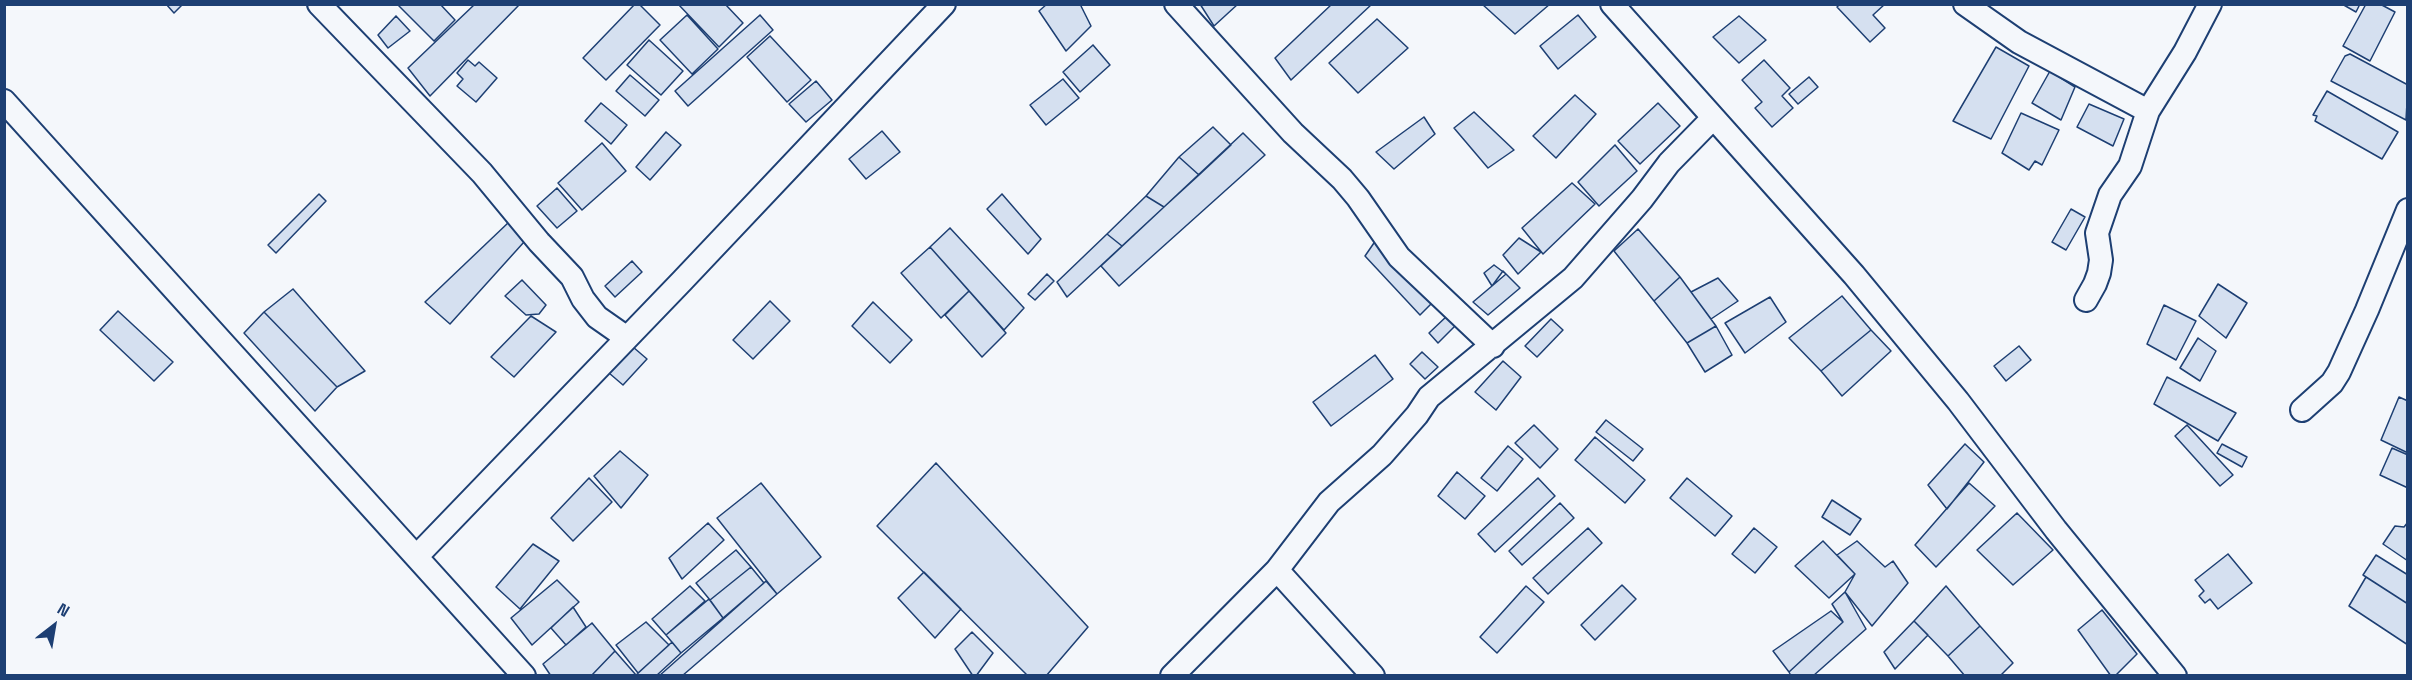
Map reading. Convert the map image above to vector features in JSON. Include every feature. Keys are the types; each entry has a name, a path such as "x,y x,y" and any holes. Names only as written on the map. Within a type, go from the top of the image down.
{"street":[{"path":"319,4 482,173 539,242 572,277 583,299 597,317 627,338"},
{"path":"417,556 944,4"},
{"path":"1176,4 1293,133 1342,179 1399,257 1493,346"},
{"path":"1612,4 1861,284 1958,401 2056,530 2175,675"},
{"path":"1965,4 2019,42 2148,111"},
{"path":"2086,300 2096,284 2099,273 2101,260 2097,233 2110,195 2130,166 2148,111 2185,52 2210,4"},
{"path":"4,101 524,675"},
{"path":"1172,675 1277,570 1329,502 1382,455 1417,415 1428,397 1493,346 1573,278 1642,199 1669,163 1713,118"},
{"path":"2302,410 2332,383 2339,372 2408,210"},
{"path":"1277,570 1373,675"}],"building":[{"path":"166,4 183,4 174,13"},
{"path":"397,4 440,4 455,20 434,41"},
{"path":"475,4 520,4 430,96 408,68"},
{"path":"635,4 639,4 660,25 606,80 583,58"},
{"path":"678,4 725,4 743,23 719,47"},
{"path":"1047,4 1080,4 1091,26 1066,51 1039,11"},
{"path":"1200,4 1238,4 1214,26"},
{"path":"1332,4 1372,4 1291,80 1275,58"},
{"path":"1482,4 1550,4 1515,34"},
{"path":"1840,4 1885,4 1873,15 1885,28 1870,42 1837,7"},
{"path":"2342,4 2360,4 2356,12"},
{"path":"2366,4 2380,4 2395,12 2370,61 2343,46"},
{"path":"687,15 718,49 692,74 660,40"},
{"path":"760,15 773,30 688,106 675,91"},
{"path":"1578,15 1596,37 1558,69 1540,46"},
{"path":"396,16 410,31 388,48 378,35"},
{"path":"1739,16 1766,40 1739,63 1713,37"},
{"path":"1377,19 1408,48 1358,93 1329,63"},
{"path":"770,36 811,80 787,102 747,57"},
{"path":"649,40 683,71 661,95 627,65"},
{"path":"1093,45 1110,65 1080,92 1063,72"},
{"path":"1996,47 2029,66 1991,139 1953,121"},
{"path":"2350,54 2408,85 2406,120 2331,81 2345,56"},
{"path":"468,60 475,66 479,62 497,78 476,102 457,86 463,79 457,73"},
{"path":"1764,60 1790,88 1782,96 1793,108 1772,127 1755,108 1762,102 1742,80"},
{"path":"2050,71 2075,87 2061,120 2032,103"},
{"path":"630,75 659,100 645,116 616,91"},
{"path":"1809,77 1818,87 1798,104 1789,94"},
{"path":"1063,79 1079,98 1046,125 1030,105"},
{"path":"816,81 832,100 806,122 789,104"},
{"path":"2327,91 2398,132 2382,159 2315,121 2317,116 2313,115"},
{"path":"1575,95 1596,114 1556,158 1533,136"},
{"path":"601,103 627,125 611,144 585,121"},
{"path":"1658,103 1680,126 1640,164 1618,141"},
{"path":"2089,104 2124,119 2113,146 2077,127"},
{"path":"1474,112 1514,150 1488,168 1454,128"},
{"path":"2021,113 2059,130 2042,165 2035,161 2029,170 2002,153"},
{"path":"1424,117 1435,134 1394,169 1376,152"},
{"path":"1213,127 1231,145 1199,175 1179,157"},
{"path":"882,131 900,152 866,179 849,159"},
{"path":"666,132 681,145 650,180 636,167"},
{"path":"1243,133 1265,155 1119,286 1101,266"},
{"path":"602,143 626,171 582,210 558,183"},
{"path":"1615,145 1637,171 1599,206 1578,182"},
{"path":"1179,157 1199,175 1164,207 1146,196"},
{"path":"1572,183 1595,204 1543,254 1522,228"},
{"path":"557,188 577,211 557,228 537,206"},
{"path":"319,194 326,201 276,253 268,245"},
{"path":"1002,194 1041,239 1028,254 987,209"},
{"path":"1146,196 1164,207 1122,246 1107,234"},
{"path":"2071,209 2085,217 2066,250 2052,242"},
{"path":"509,222 524,242 450,324 425,302"},
{"path":"950,228 1024,308 1004,330 930,247"},
{"path":"1638,229 1680,277 1654,301 1614,251"},
{"path":"1107,234 1122,246 1067,297 1057,282"},
{"path":"1519,238 1541,252 1518,274 1503,255"},
{"path":"1376,240 1434,301 1420,315 1365,256"},
{"path":"930,247 969,291 941,318 901,273"},
{"path":"632,261 642,272 615,297 605,286"},
{"path":"1494,265 1506,274 1492,286 1484,273"},
{"path":"1503,271 1520,288 1488,315 1473,302 1492,286"},
{"path":"1047,274 1054,281 1035,300 1028,294"},
{"path":"1680,277 1716,326 1687,343 1654,301"},
{"path":"1718,278 1738,301 1711,319 1691,292"},
{"path":"522,280 546,305 539,314 526,315 505,296"},
{"path":"2218,284 2247,303 2226,338 2199,316"},
{"path":"293,289 365,371 337,387 264,312"},
{"path":"969,291 1006,333 982,357 945,315"},
{"path":"1842,296 1871,330 1821,371 1789,338"},
{"path":"1770,297 1786,322 1745,353 1725,323"},
{"path":"770,301 790,321 753,359 733,340"},
{"path":"873,302 912,340 890,363 852,326"},
{"path":"2164,305 2196,321 2176,360 2147,344"},
{"path":"118,311 173,362 154,381 100,330"},
{"path":"264,312 337,387 315,411 244,333"},
{"path":"1448,315 1456,325 1438,343 1429,333"},
{"path":"531,316 556,332 514,377 491,357"},
{"path":"1551,319 1563,330 1537,357 1525,346"},
{"path":"1716,326 1732,355 1705,372 1687,343"},
{"path":"1871,330 1891,351 1842,396 1821,371"},
{"path":"2198,338 2216,351 2200,381 2180,368"},
{"path":"2019,346 2031,360 2006,381 1994,366"},
{"path":"633,347 647,359 623,385 609,373"},
{"path":"1422,352 1438,367 1425,379 1410,364"},
{"path":"1375,355 1393,379 1331,426 1313,402"},
{"path":"1503,361 1521,377 1496,410 1475,392"},
{"path":"2167,377 2236,413 2218,441 2154,404"},
{"path":"2399,397 2408,401 2408,453 2381,440"},
{"path":"1606,420 1643,449 1633,461 1596,432"},
{"path":"1534,425 1558,449 1540,468 1515,443"},
{"path":"2187,425 2233,475 2220,486 2175,436"},
{"path":"1595,437 1645,480 1625,503 1575,460"},
{"path":"1965,444 1984,462 1947,509 1928,485"},
{"path":"2222,444 2247,457 2242,467 2217,453"},
{"path":"1508,446 1523,459 1497,491 1481,478"},
{"path":"2392,448 2408,455 2408,488 2380,475"},
{"path":"620,451 648,475 621,508 594,476"},
{"path":"936,463 1088,627 1046,676 1028,676 877,526"},
{"path":"1457,472 1485,496 1465,519 1438,496"},
{"path":"589,478 612,502 573,541 551,518"},
{"path":"1538,478 1555,496 1495,552 1478,534"},
{"path":"1687,478 1732,516 1715,536 1670,498"},
{"path":"761,483 821,557 777,594 717,518"},
{"path":"1969,483 1995,506 1936,567 1915,545"},
{"path":"1832,500 1861,519 1850,535 1822,517"},
{"path":"1560,503 1574,518 1522,565 1509,551"},
{"path":"2017,513 2053,550 2013,585 1977,550"},
{"path":"2408,522 2408,561 2383,544 2395,526 2404,527"},
{"path":"708,523 724,540 682,579 669,558"},
{"path":"1588,528 1602,543 1548,594 1533,578"},
{"path":"1754,528 1777,547 1755,573 1732,554"},
{"path":"1823,541 1855,574 1829,598 1795,566"},
{"path":"1857,541 1885,567 1893,561 1908,583 1872,626 1845,592 1855,574 1837,555"},
{"path":"533,544 559,561 520,609 496,587"},
{"path":"736,550 751,567 710,600 696,583"},
{"path":"2228,554 2252,583 2218,609 2210,599 2205,603 2199,596 2204,591 2195,580"},
{"path":"2376,555 2408,575 2408,604 2363,575"},
{"path":"751,567 764,583 723,618 710,600"},
{"path":"924,572 961,609 935,638 898,598"},
{"path":"2366,577 2408,604 2408,645 2349,606"},
{"path":"557,580 579,602 532,645 511,618"},
{"path":"766,581 777,594 682,676 659,676"},
{"path":"1622,585 1636,599 1595,640 1581,625"},
{"path":"690,586 705,601 666,635 652,619"},
{"path":"1526,586 1544,602 1497,653 1480,637"},
{"path":"1946,586 1980,626 1948,656 1914,621"},
{"path":"1845,592 1866,629 1813,676 1791,676 1789,672 1843,622 1832,604"},
{"path":"709,599 723,618 681,653 666,635"},
{"path":"573,607 586,627 566,645 551,628"},
{"path":"2102,610 2137,654 2115,676 2111,676 2078,630"},
{"path":"1831,611 1843,622 1789,672 1773,651"},
{"path":"1914,621 1928,635 1895,669 1884,652"},
{"path":"646,622 669,645 638,673 616,645"},
{"path":"592,623 615,651 591,676 551,676 543,664"},
{"path":"1980,626 2013,663 2000,676 1965,676 1948,656"},
{"path":"972,632 993,653 976,676 973,676 955,649"},
{"path":"672,642 681,653 656,676 635,676"},
{"path":"615,651 636,675 591,676"}]}
